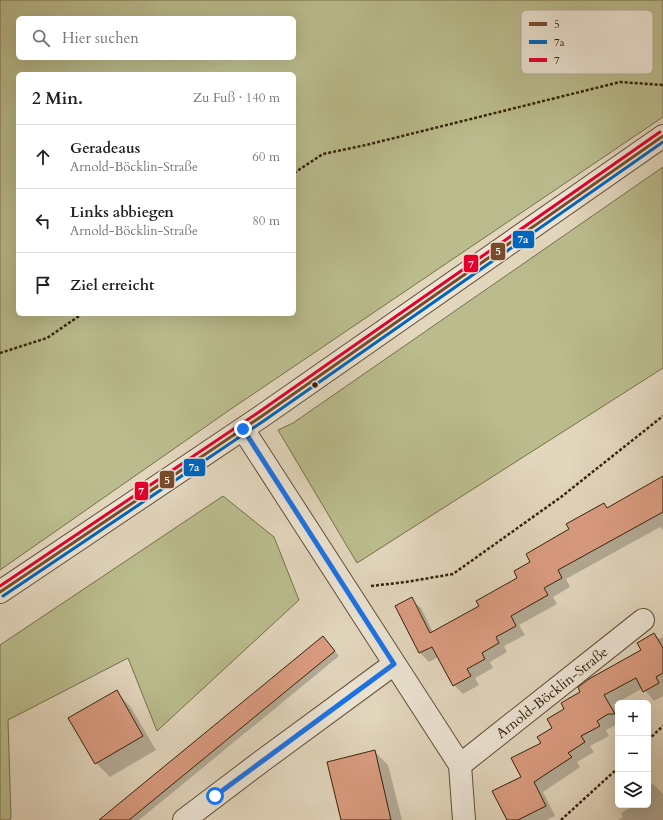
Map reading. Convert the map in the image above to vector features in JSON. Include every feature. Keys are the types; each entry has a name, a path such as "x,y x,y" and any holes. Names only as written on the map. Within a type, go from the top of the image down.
{"street":[{"path":"0,592 243,429 598,183 663,136"},
{"path":"598,183 663,148"},
{"path":"243,429 460,764 464,820"},
{"name":"Arnold-Böcklin-Straße","path":"460,764 643,620"},
{"path":"184,820 394,664"}],"path":[{"path":"296,171 323,154 620,82 663,85"},
{"path":"0,353 47,338 79,316"},
{"path":"370,586 453,574 561,497 663,416"},
{"path":"651,737 663,726"},
{"path":"561,820 615,771"}],"green space":[{"path":"0,0 663,0 663,117 231,409 0,570"},
{"path":"663,167 663,368 357,563 278,430 293,423"},
{"path":"223,496 274,537 299,600 157,731 128,658 8,720 11,817 10,820 0,820 0,645"}],"building":[{"path":"663,476 663,512 558,570 562,578 544,588 548,595 511,616 516,626 496,637 499,643 482,653 485,659 467,669 471,676 453,686 432,647 419,653 395,606 412,597 430,633 479,606 476,601 517,578 514,571 530,562 526,554 569,529 566,524 604,503 607,508"},
{"path":"654,633 663,648 663,673 656,677 659,683 643,692 636,678 604,695 615,714 608,714 597,721 600,726 581,736 585,742 568,753 572,757 534,782 546,806 518,820 507,820 492,791 521,777 511,758 541,743 537,737 552,728 547,719 564,709 561,703 580,692 578,687 589,679 641,650 637,643"},
{"path":"323,636 335,651 129,820 99,820"},
{"path":"117,690 143,736 95,764 68,718"},
{"path":"375,750 391,820 341,820 327,762"}],"transit line":[{"name":"7","path":"0,586 259,412 660,132"},
{"name":"5","path":"0,592 262,416 663,136"},
{"name":"7a","path":"3,596 265,420 663,142"}],"route":[{"path":"215,796 394,664 243,429"}]}
